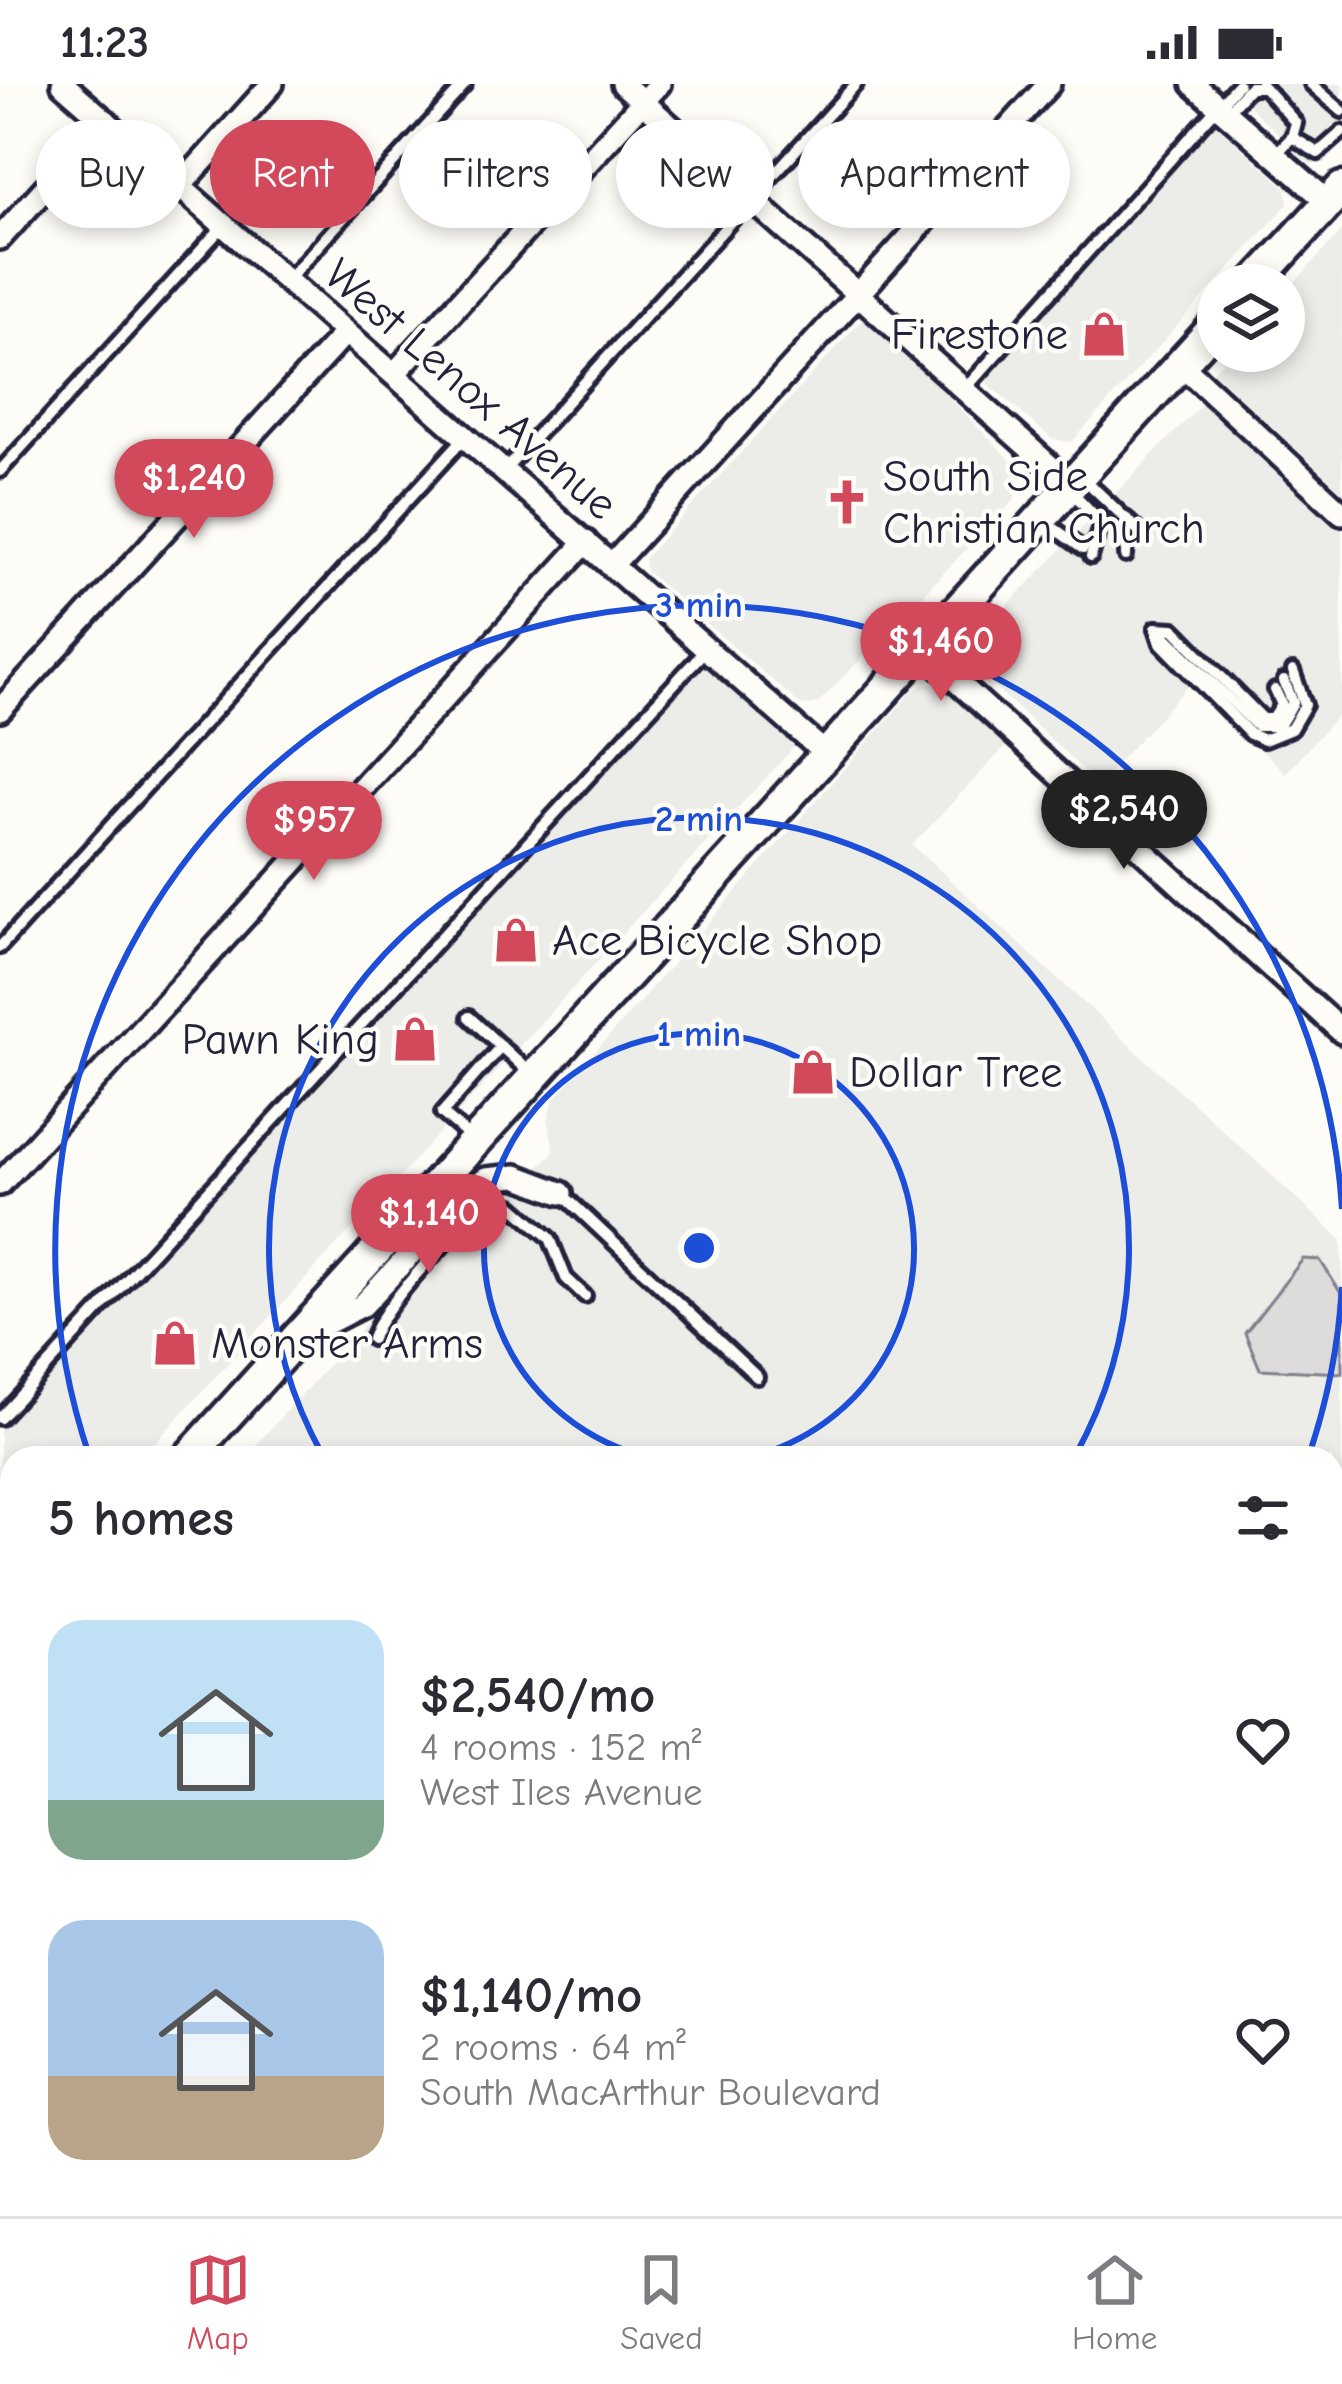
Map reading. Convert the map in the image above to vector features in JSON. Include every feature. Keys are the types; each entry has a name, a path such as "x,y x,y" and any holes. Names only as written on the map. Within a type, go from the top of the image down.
{"main road":[{"path":"1272,264 1335,195"},
{"path":"199,1446 1197,346"}],"street":[{"path":"186,180 272,84"},
{"path":"623,84 663,120"},
{"path":"394,374 659,84"},
{"path":"613,565 1049,84"},
{"path":"1193,84 1275,155 1335,195"},
{"name":"West Lenox Avenue","path":"74,87 104,120"},
{"name":"West Lenox Avenue","path":"186,190 210,212"},
{"path":"0,238 36,199"},
{"path":"774,217 1074,483"},
{"name":"West Lenox Avenue","path":"228,228 826,754"},
{"path":"0,710 345,333"},
{"path":"1180,364 1342,513"},
{"path":"0,1184 586,542"},
{"path":"921,649 1342,1032"},
{"path":"296,1338 363,1305 466,1194 486,1179 517,1176 561,1193"}],"lane":[{"path":"286,280 465,84"},
{"path":"774,174 856,84"},
{"path":"1222,109 1238,84"},
{"path":"1311,84 1342,111"},
{"path":"965,389 1222,109 1250,87 1261,86 1296,123 1292,137 1275,155"},
{"path":"1292,137 1318,153 1342,132"},
{"path":"0,471 222,228"},
{"path":"505,471 725,228"},
{"path":"0,947 465,437"},
{"path":"1074,483 1126,519 1135,546 1126,519"},
{"path":"1042,518 1087,552 1101,522 1074,483"},
{"path":"1156,628 1257,726 1279,726 1288,718 1293,703 1284,681"},
{"path":"0,1418 706,647"},
{"path":"469,1017 534,1077"},
{"path":"475,1142 442,1113 501,1046"},
{"path":"561,1193 757,1377"},
{"path":"372,1339 376,1324 418,1276 486,1210 513,1206 550,1238 566,1278 585,1296"}],"shaded area":[{"path":"1226,84 1342,84 1342,144 1325,163 1310,164"},
{"path":"1214,123 1286,188 1288,204 1234,264 1197,264 1197,304 1072,442 1052,439 984,380"},
{"path":"1342,231 1342,491 1213,372 1305,372 1305,271"},
{"path":"867,314 1021,471 1014,500 818,703 802,706 646,571 644,559"},
{"path":"1202,404 1342,528 1342,710 1286,773 1189,685 1098,784 974,667 971,643"},
{"path":"702,664 794,747 152,1446 0,1446 0,1424"},
{"path":"926,683 942,686 1009,743 912,845 1342,1240 1342,1446 255,1446 477,1201 516,1191 554,1151 548,1119 554,1099 910,694"},
{"path":"1303,1259 1320,1260 1342,1295 1342,1373 1260,1369 1245,1333"}],"place":[{"name":"Firestone","path":"1104,334"},
{"name":"South Side Christian Church","path":"847,502"},
{"name":"Ace Bicycle Shop","path":"516,940"},
{"name":"Pawn King","path":"415,1039"},
{"name":"Dollar Tree","path":"813,1072"},
{"name":"Monster Arms","path":"175,1343"}]}
